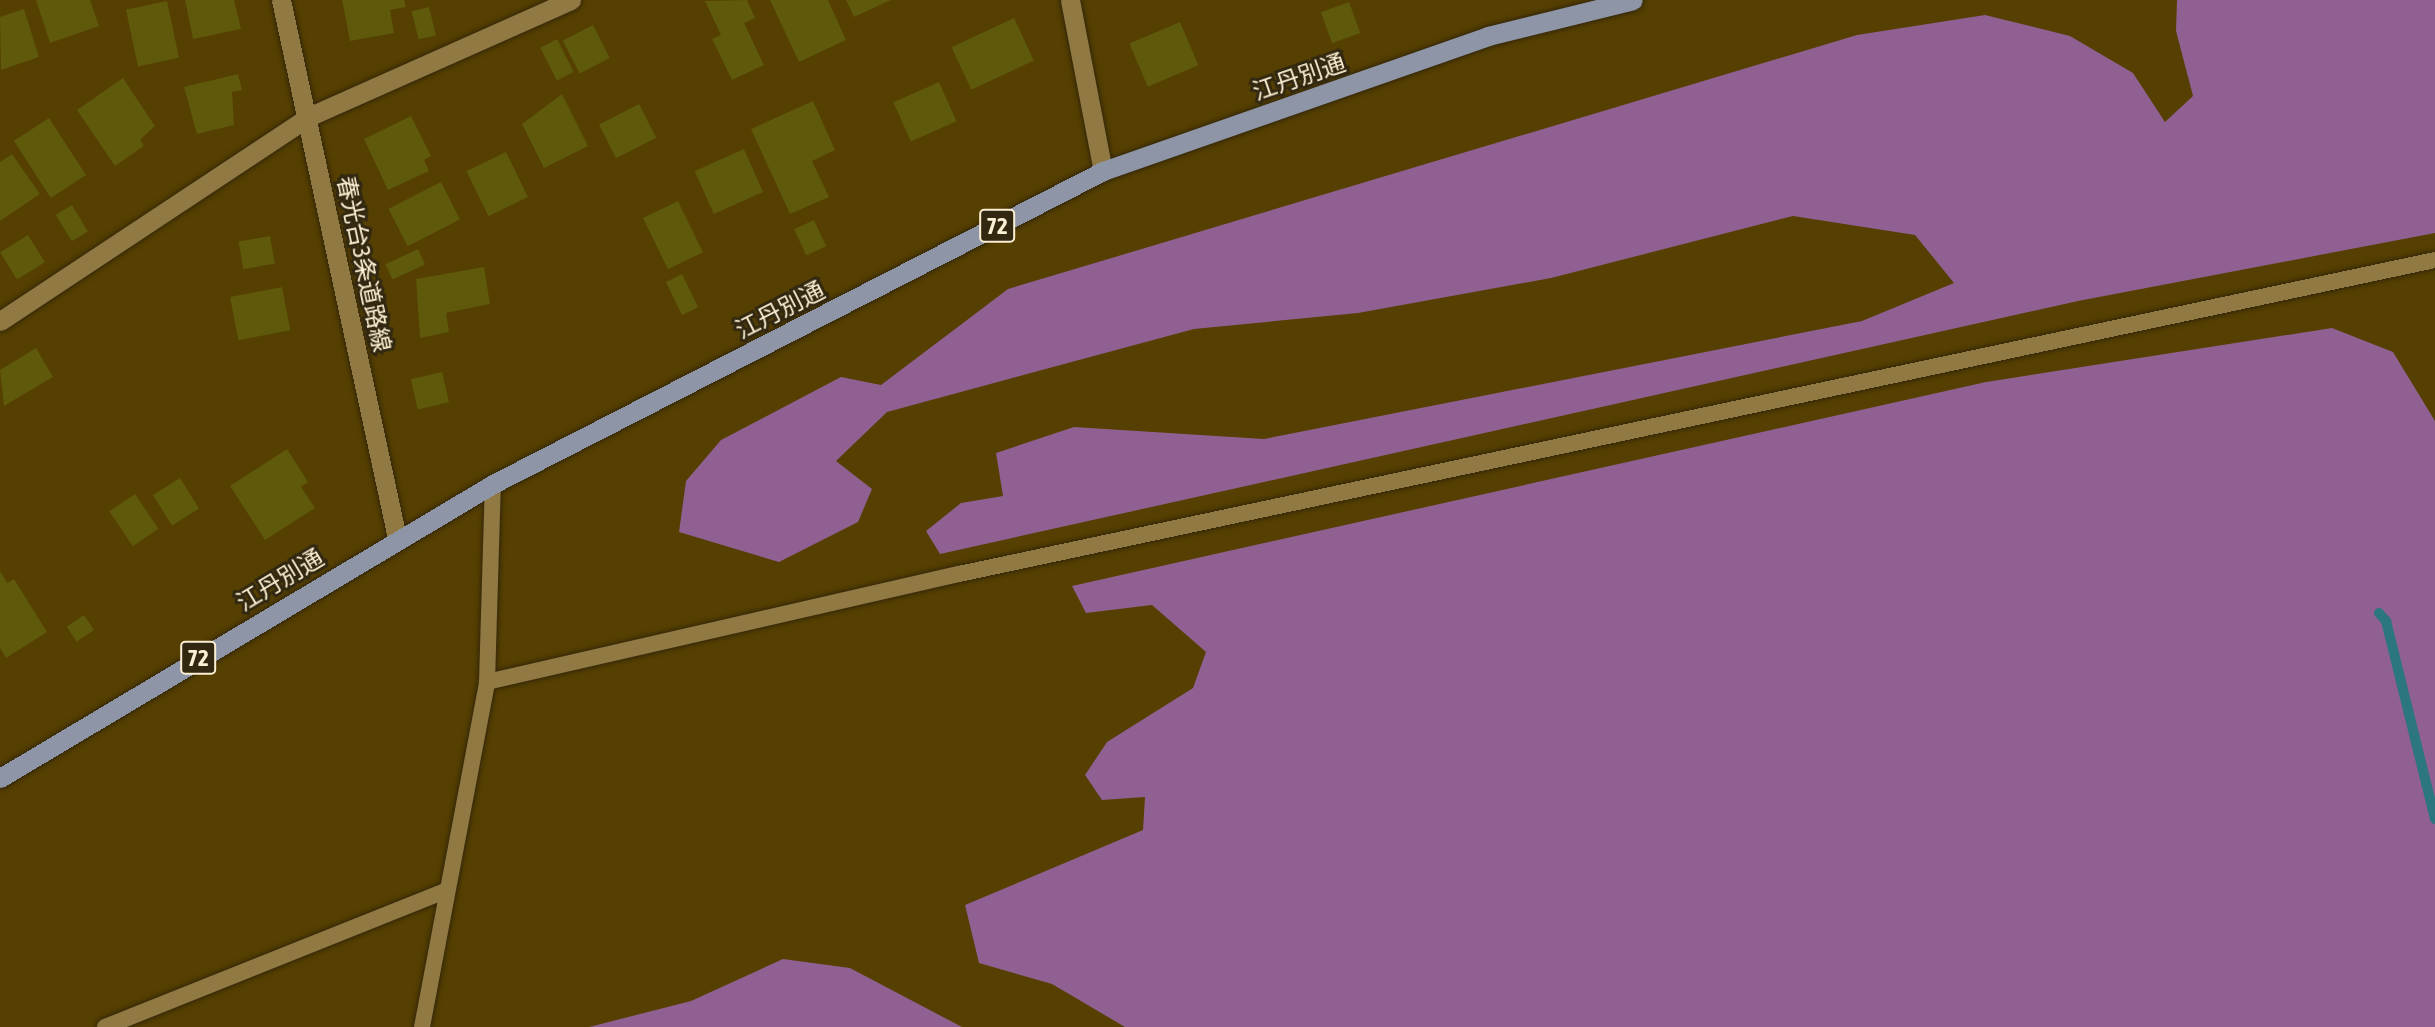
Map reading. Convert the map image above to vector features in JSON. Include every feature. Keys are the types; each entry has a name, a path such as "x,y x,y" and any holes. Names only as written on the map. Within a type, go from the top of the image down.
{"main road":[{"name":"江丹別通","path":"0,778 397,538 493,485 1103,172 1488,36 1633,0"}],"street":[{"name":"春光台3条道路線","path":"281,0 397,538"},
{"path":"1070,0 1103,172"},
{"path":"0,321 308,117 561,2"}],"lane":[{"path":"488,682 986,568 2435,260"},
{"path":"422,1027 445,891 488,682 493,485"},
{"path":"105,1027 445,891"}],"shaded area":[{"path":"2177,0 2435,0 2435,233 2078,301 940,554 926,531 961,503 1003,496 996,453 1074,427 1264,439 1862,321 1954,283 1915,235 1793,216 1551,278 1358,313 1194,329 887,412 836,461 872,489 858,522 779,562 679,532 686,481 721,440 841,377 881,385 1008,289 1857,35 1985,15 2070,36 2133,73 2165,122 2193,96 2176,31"},
{"path":"2332,328 2393,352 2435,421 2435,1027 1125,1027 1052,984 979,963 965,905 1143,830 1145,797 1102,800 1085,775 1107,742 1193,688 1206,652 1152,605 1086,613 1072,586 1986,382"},
{"path":"783,959 850,968 962,1027 589,1027 691,1001"}],"building":[{"path":"36,0 90,0 99,26 50,43"},
{"path":"185,0 234,0 241,29 193,39"},
{"path":"342,0 404,0 406,7 390,10 394,33 350,41"},
{"path":"747,0 755,18 744,23 764,65 732,80 712,39 721,35 705,1"},
{"path":"770,0 828,0 846,40 799,62"},
{"path":"846,0 891,0 854,17"},
{"path":"167,1 179,58 138,66 126,10"},
{"path":"1349,2 1360,33 1332,43 1321,12"},
{"path":"429,7 436,35 419,39 412,11"},
{"path":"24,9 39,57 1,70 0,17"},
{"path":"1014,18 1034,61 971,90 951,47"},
{"path":"1180,22 1198,65 1148,87 1129,43"},
{"path":"593,25 610,58 580,73 563,40"},
{"path":"557,39 574,72 557,81 540,48"},
{"path":"238,74 242,90 232,92 234,125 197,134 184,87"},
{"path":"123,78 155,126 140,140 144,146 115,166 77,110"},
{"path":"939,82 956,121 911,142 893,102"},
{"path":"562,94 588,146 544,168 522,124"},
{"path":"813,101 835,150 812,161 829,197 790,214 751,129"},
{"path":"639,104 656,138 616,158 599,124"},
{"path":"411,116 431,156 424,160 429,171 388,190 364,139"},
{"path":"49,118 86,175 51,198 14,141"},
{"path":"744,149 763,192 714,214 695,171"},
{"path":"506,152 528,197 488,216 466,171"},
{"path":"12,154 40,194 0,221 0,162"},
{"path":"441,182 460,219 407,246 388,209"},
{"path":"678,201 703,252 668,269 643,218"},
{"path":"72,205 88,232 72,241 56,215"},
{"path":"814,220 826,246 806,256 794,229"},
{"path":"28,235 45,262 17,280 0,252"},
{"path":"270,236 275,264 243,269 238,242"},
{"path":"418,249 425,264 393,280 385,264"},
{"path":"484,267 490,304 446,313 449,332 420,338 416,279"},
{"path":"682,274 698,307 682,315 666,282"},
{"path":"282,287 290,330 238,340 230,297"},
{"path":"36,348 53,377 4,406 0,370"},
{"path":"442,372 449,402 418,409 411,379"},
{"path":"287,449 308,482 301,487 315,508 265,540 230,486"},
{"path":"180,478 199,509 172,525 153,495"},
{"path":"135,494 158,529 133,546 109,511"},
{"path":"0,571 7,583 14,579 47,632 6,658 0,648"},
{"path":"84,615 94,630 77,642 67,627"}],"waterway":[{"path":"2379,613 2386,621 2435,819"}]}
